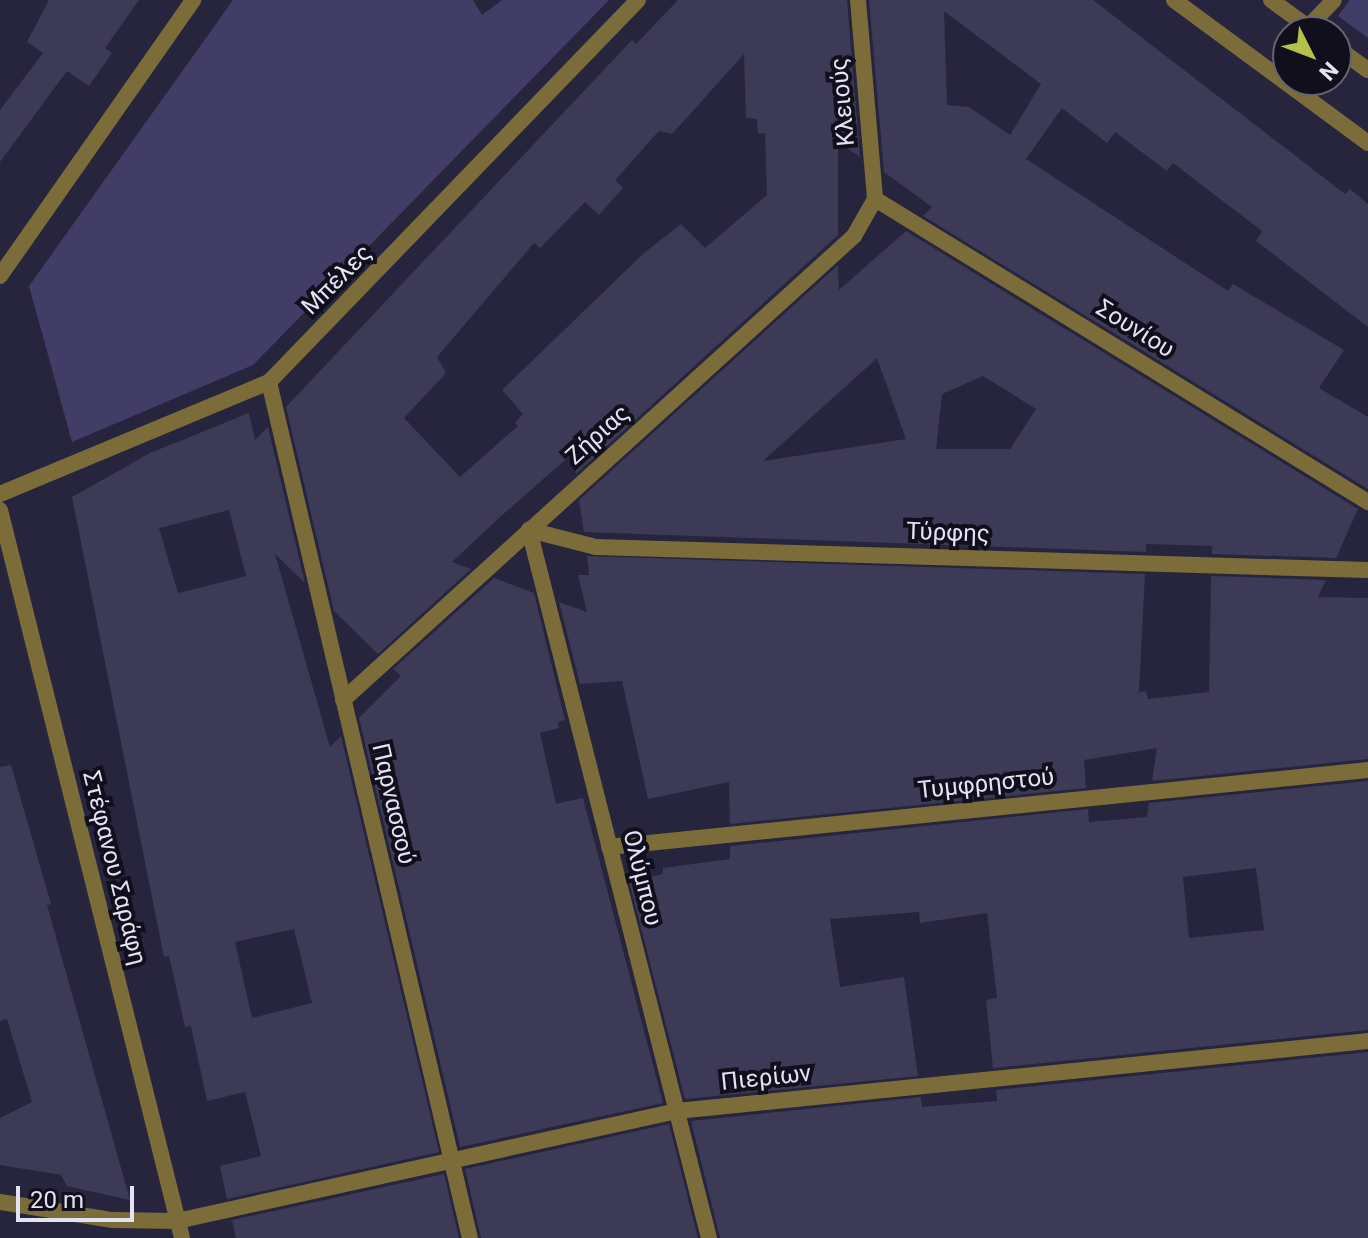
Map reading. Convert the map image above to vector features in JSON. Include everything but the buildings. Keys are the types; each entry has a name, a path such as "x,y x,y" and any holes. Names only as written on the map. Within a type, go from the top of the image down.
{"street":[{"path":"0,276 193,0"},
{"name":"Μπέλες","path":"0,494 269,382 638,0"},
{"name":"Κλειούς","path":"858,0 875,199"},
{"path":"1174,0 1368,143"},
{"path":"1271,0 1293,16"},
{"name":"Σουνίου","path":"875,199 1368,502"},
{"name":"Ζήριας","path":"343,700 854,236 875,199"},
{"name":"Παρνασσού","path":"269,382 470,1238"},
{"name":"Στέφανου Σαράφη","path":"0,510 182,1238"},
{"name":"Τύρφης","path":"529,530 596,547 1368,570"},
{"name":"Ολύμπου","path":"529,530 709,1238"},
{"name":"Τυμφρηστού","path":"609,847 1368,770"},
{"name":"Πιερίων","path":"0,1202 113,1220 177,1221 677,1111 1368,1041"}],"shaded area":[{"path":"233,0 473,0 482,15 502,0 609,0 253,365 72,442 29,286"},
{"path":"1350,0 1368,0 1368,38 1352,26 1352,16 1338,16"}]}
